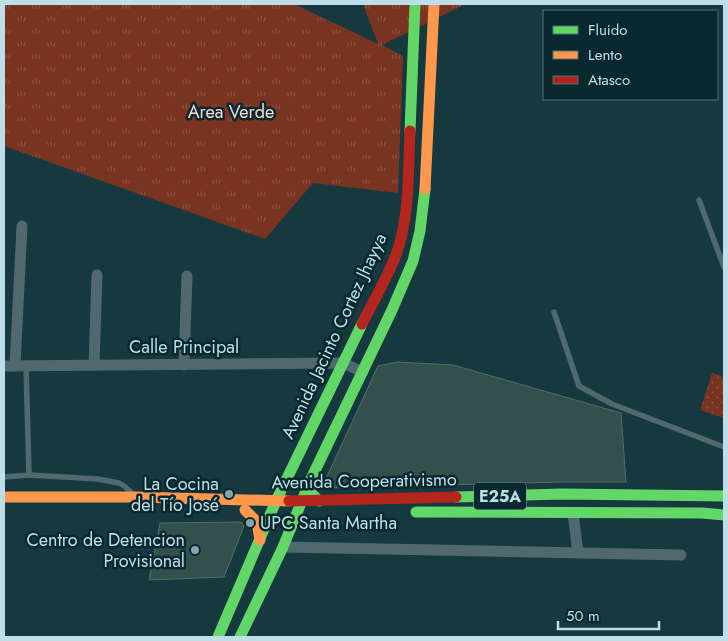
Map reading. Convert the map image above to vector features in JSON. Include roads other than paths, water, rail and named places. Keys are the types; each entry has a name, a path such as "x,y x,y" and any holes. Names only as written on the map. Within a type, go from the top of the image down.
{"main road":[{"name":"Avenida Jacinto Cortez Jhayya","path":"218,637 274,506 397,252 407,196 415,4"},
{"name":"Avenida Jacinto Cortez Jhayya","path":"240,637 283,547 310,481 364,372 413,261 420,231 426,187 434,4"},
{"path":"310,481 311,493 319,501"},
{"name":"Avenida Cooperativismo","path":"299,506 319,501 562,494 724,496"},
{"name":"Avenida Cooperativismo","path":"4,497 137,497 299,506 326,512"},
{"name":"Avenida Cooperativismo","path":"197,510 245,510 274,506"},
{"path":"245,510 256,518 260,525 260,540"},
{"name":"Avenida Cooperativismo","path":"405,512 702,513 724,515"}],"street":[{"path":"15,366 22,226"},
{"path":"94,365 97,275"},
{"path":"184,365 187,276"},
{"name":"Calle Principal","path":"15,366 343,363 364,372"},
{"path":"573,512 578,553"},
{"path":"283,547 681,555"}],"lane":[{"path":"699,200 724,267"},
{"path":"554,312 579,386 612,404 724,447"},
{"path":"15,366 29,475"},
{"path":"4,477 29,475 98,479 118,483 137,497"}],"place":[{"name":"La Cocina del Tío José","path":"229,494"},
{"name":"UPC Santa Martha","path":"250,523"},
{"name":"Centro de Detencion Provisional","path":"195,550"}],"park label":[{"name":"Area Verde","path":"231,112"}]}
